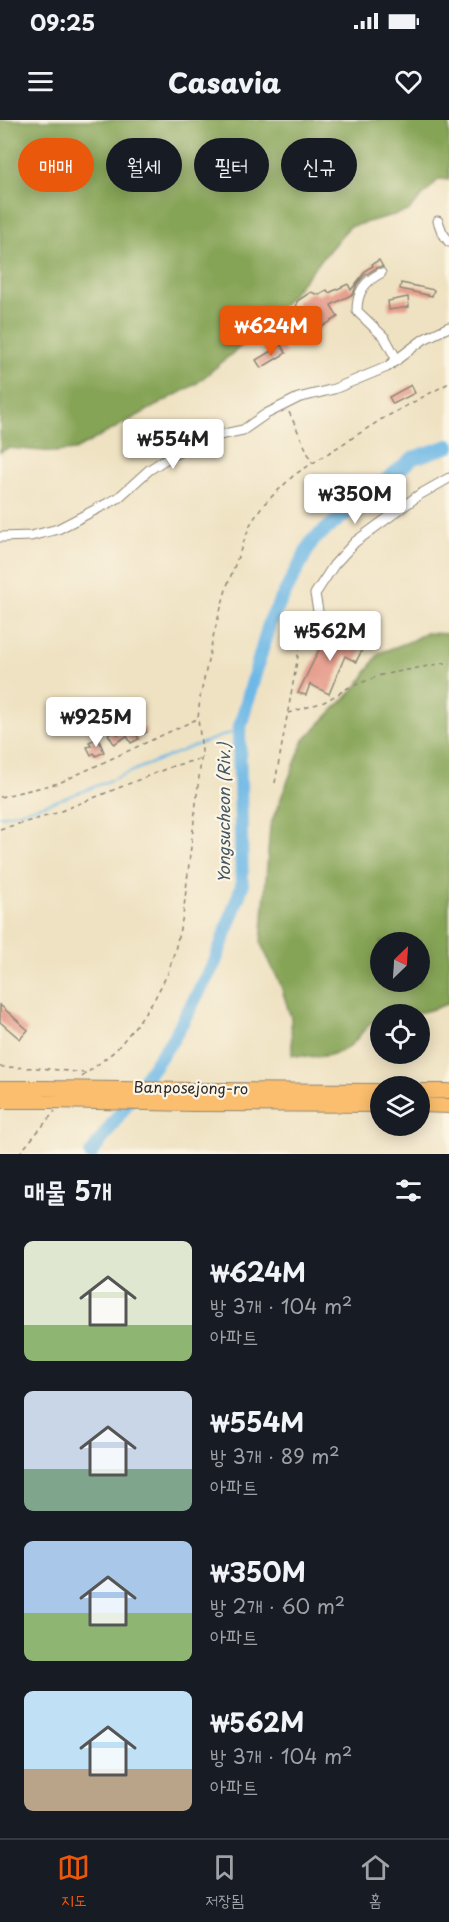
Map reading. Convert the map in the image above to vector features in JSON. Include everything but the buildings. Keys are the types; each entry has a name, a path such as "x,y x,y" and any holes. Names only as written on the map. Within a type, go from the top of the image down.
{"highway":[{"name":"Banposejong-ro","path":"0,1088 50,1100"},
{"name":"Banposejong-ro","path":"0,1101 370,1091"},
{"path":"430,1091 449,1091"},
{"name":"Banposejong-ro","path":"194,1097 370,1105"},
{"path":"430,1106 449,1106"}],"street":[{"path":"438,221 449,242"},
{"path":"381,273 368,280 362,289 357,297 357,311 385,338 397,360"},
{"path":"0,537 31,536 58,529 118,498 157,463 210,437 243,430 266,414 298,398 334,389 387,367 423,339 449,327"},
{"path":"318,611 315,594 334,565 355,542 419,495 449,478"}],"path":[{"path":"81,1078 109,1056 137,1024 168,973 183,916 202,751 198,724 200,698 227,586 250,525 262,506 275,492 312,463 382,418 449,383"},
{"path":"286,405 312,463"},
{"path":"275,783 301,639 315,594"},
{"path":"287,714 324,702 348,688 381,675 449,662"},
{"path":"0,797 59,783 198,719"},
{"path":"0,829 51,815 173,766 200,759"},
{"path":"0,1067 41,1068 87,1073"},
{"path":"19,1154 50,1100"}],"green space":[{"path":"0,120 449,120 449,180 439,179 408,211 349,227 265,326 196,384 75,450 54,452 8,448 0,452"},
{"path":"425,633 449,634 449,1003 430,1010 430,1004 370,1004 370,1025 353,1043 341,1051 314,1057 292,1055 291,1018 280,983 261,944 270,826 304,740 358,685 379,653"}],"waterway":[{"name":"Yongsucheon (Riv.)","path":"91,1154 173,1039 215,962 242,886 239,730 270,621 312,541 413,458 449,446"},
{"path":"0,816 67,797 239,730"}]}
